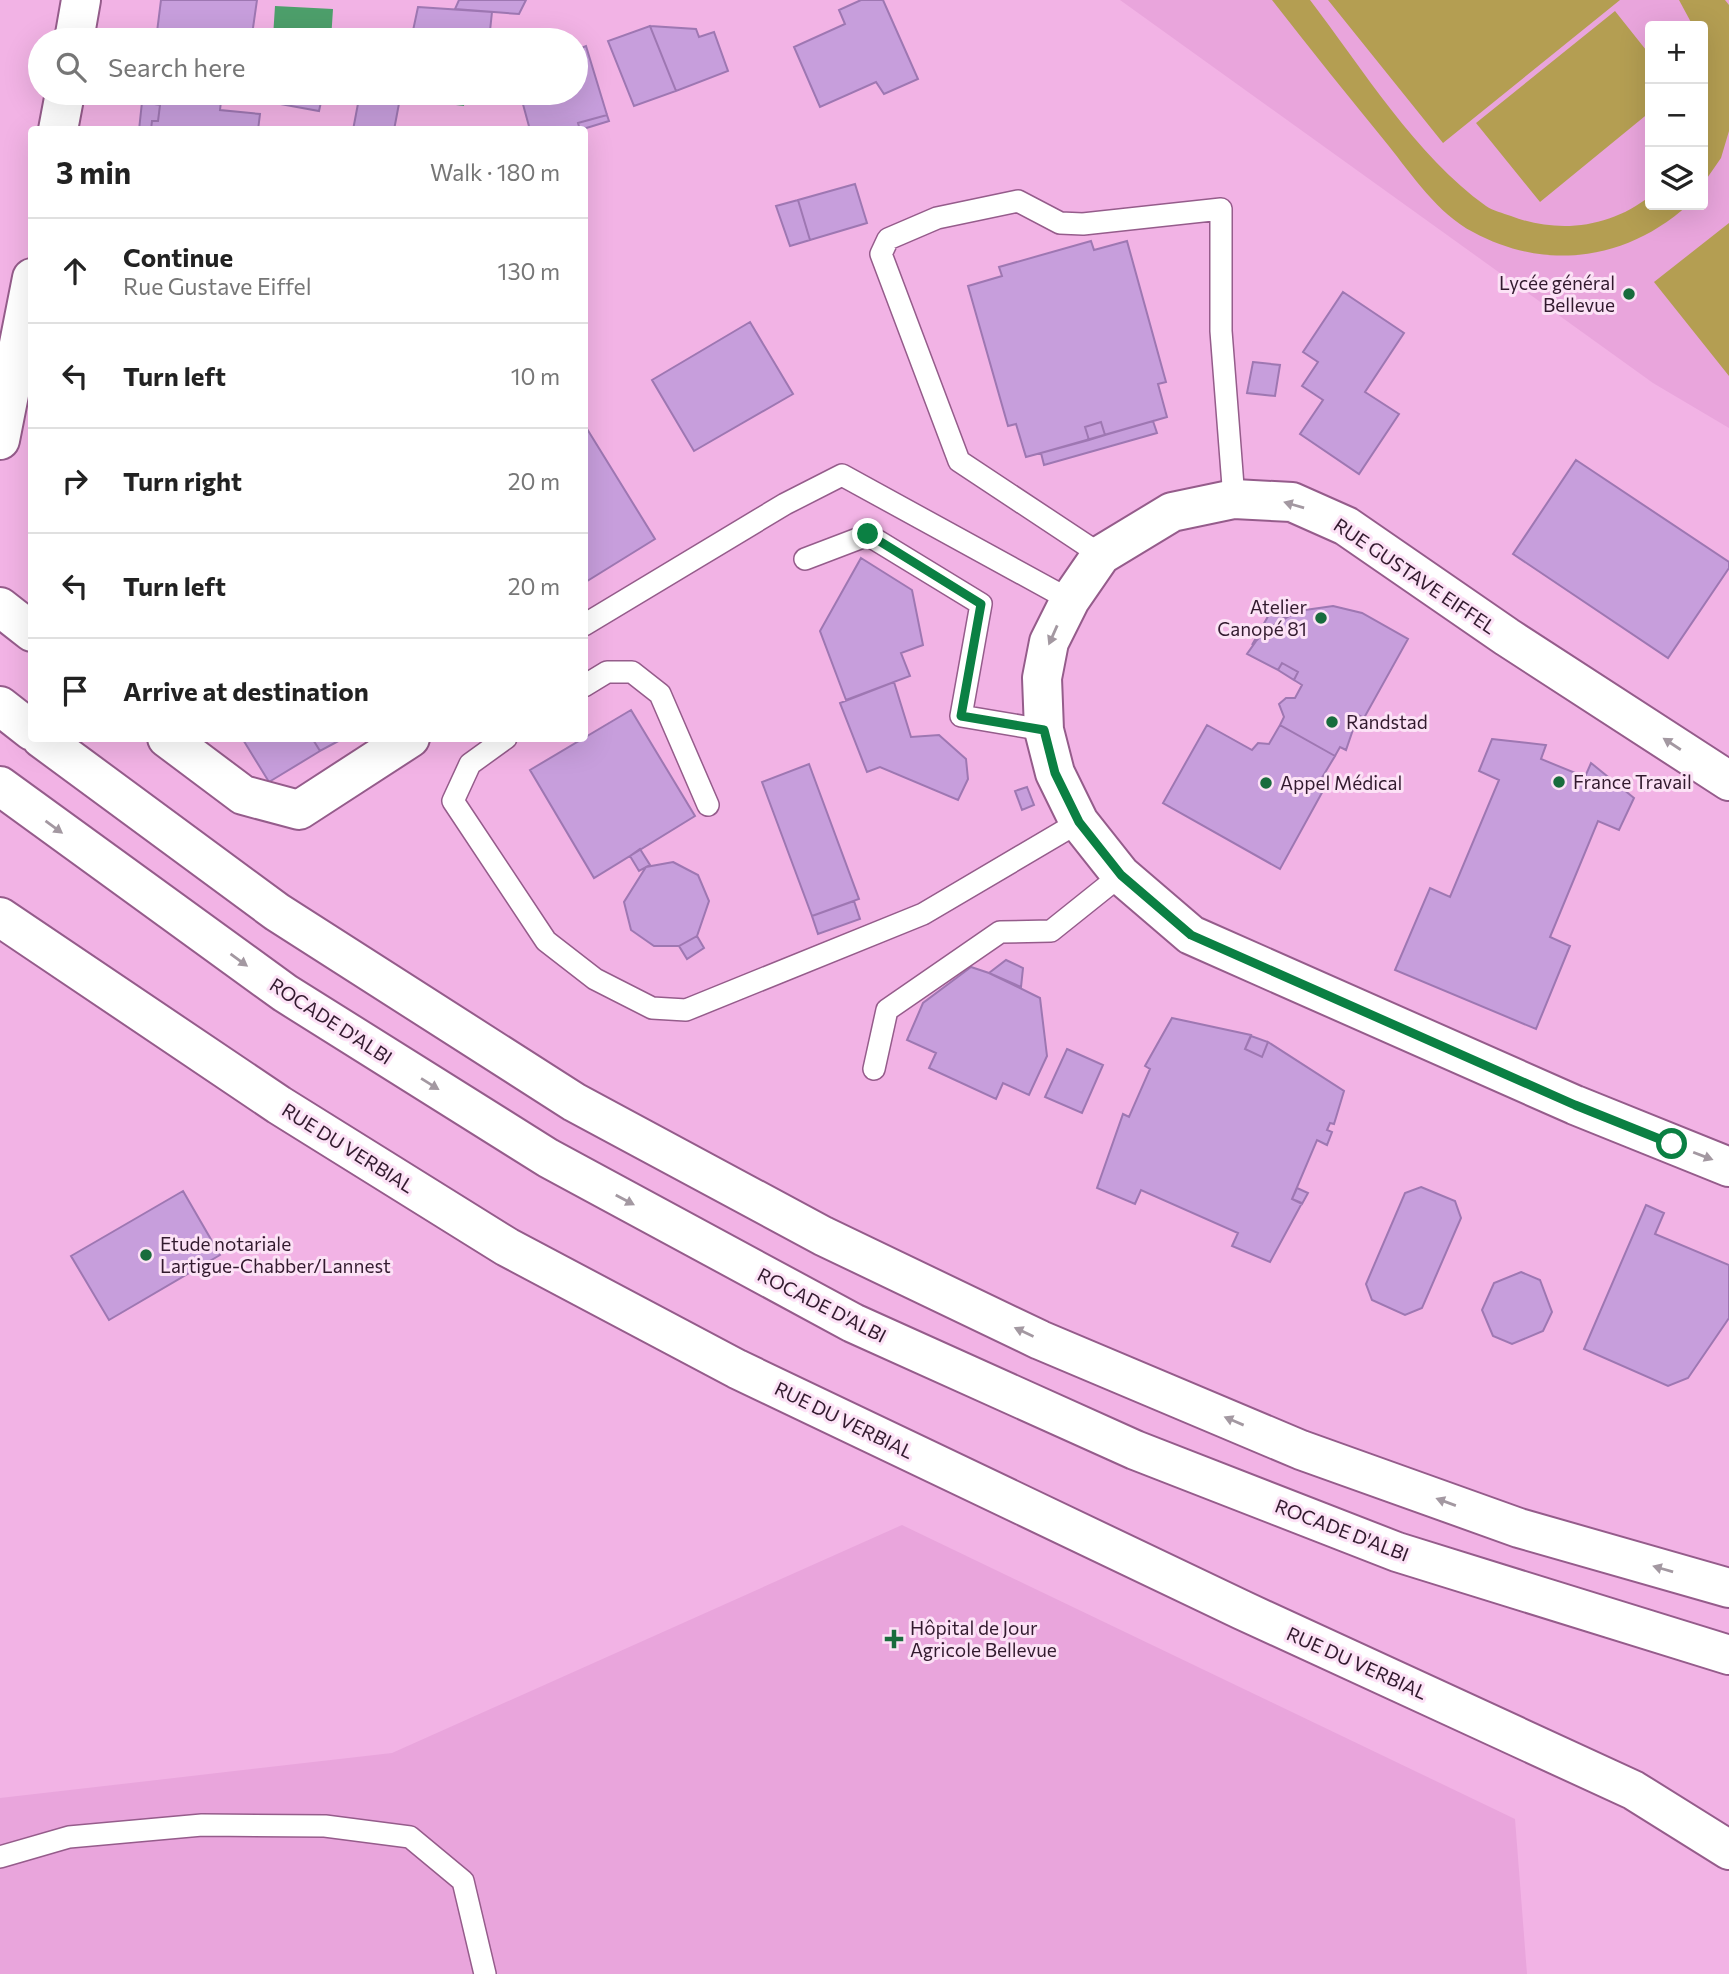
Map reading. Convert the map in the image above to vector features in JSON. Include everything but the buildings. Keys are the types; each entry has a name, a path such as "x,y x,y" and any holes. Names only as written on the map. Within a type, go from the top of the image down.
{"main road":[{"path":"76,28 82,0"},
{"path":"59,126 63,105"},
{"path":"0,440 28,298"},
{"name":"RUE GUSTAVE EIFFEL","path":"1729,781 1507,637 1346,526 1292,502 1234,499 1172,512 1101,555 1070,600 1049,642 1042,678 1044,730 1055,773 1079,822 1121,875 1191,935 1575,1105 1729,1167"},
{"path":"0,607 28,629"},
{"path":"0,706 28,728"},
{"path":"46,742 277,912 551,1087 823,1236 1040,1340 1301,1450 1519,1528 1729,1588"},
{"path":"172,742 243,795 299,810 404,742"},
{"name":"ROCADE D'ALBI","path":"0,786 308,1008 548,1158 853,1323 1135,1450 1397,1552 1729,1655"},
{"name":"RUE DU VERBIAL","path":"0,917 279,1105 507,1247 787,1393 1242,1610 1633,1790 1729,1850"}],"lane":[{"path":"1101,555 959,461 881,254 888,239 937,218 1018,201 1060,223 1083,224 1221,209 1221,331 1234,499"},
{"path":"588,623 785,504 842,475 1070,600"},
{"path":"805,558 868,534 981,604 961,716 1044,730"},
{"path":"588,684 607,672 632,672 660,694 708,805"},
{"path":"500,742 470,764 453,801 546,941 594,979 652,1008 686,1010 923,914 1079,822"},
{"path":"874,1069 887,1010 1000,932 1051,931 1121,875"},
{"path":"0,1857 69,1837 202,1825 325,1826 410,1837 463,1881 485,1974"}],"shaded area":[{"name":"Lycée général Bellevue","path":"1120,0 1729,0 1729,428 1653,383"},
{"path":"1272,0 1310,0 1413,137 1460,186 1492,209 1529,222 1565,226 1601,221 1645,199 1645,210 1682,210 1639,238 1613,248 1585,254 1557,256 1501,245 1460,224 1426,193"},
{"path":"1328,0 1620,0 1443,143"},
{"path":"1679,0 1725,0 1729,5 1729,131 1721,158 1708,177 1708,21 1690,21"},
{"path":"275,6 333,9 332,28 274,28"},
{"path":"1615,11 1645,49 1645,116 1540,202 1476,123"},
{"path":"1729,223 1729,376 1654,282"},
{"name":"Hôpital de Jour Agricole Bellevue","path":"902,1525 1515,1819 1527,1974 0,1974 0,1798 392,1753"}],"place":[{"name":"Lycée général Bellevue","path":"1629,294"},
{"name":"Atelier Canopé 81","path":"1321,618"},
{"name":"Randstad","path":"1332,722"},
{"name":"France Travail","path":"1559,782"},
{"name":"Appel Médical","path":"1266,783"},
{"name":"Etude notariale Lartigue-Chabber/Lannest","path":"146,1255"},
{"name":"Hôpital de Jour Agricole Bellevue","path":"894,1639"}],"route":[{"path":"868,534 981,604 961,716 1044,730 1055,773 1079,822 1121,875 1191,935 1575,1105 1672,1144"}]}
